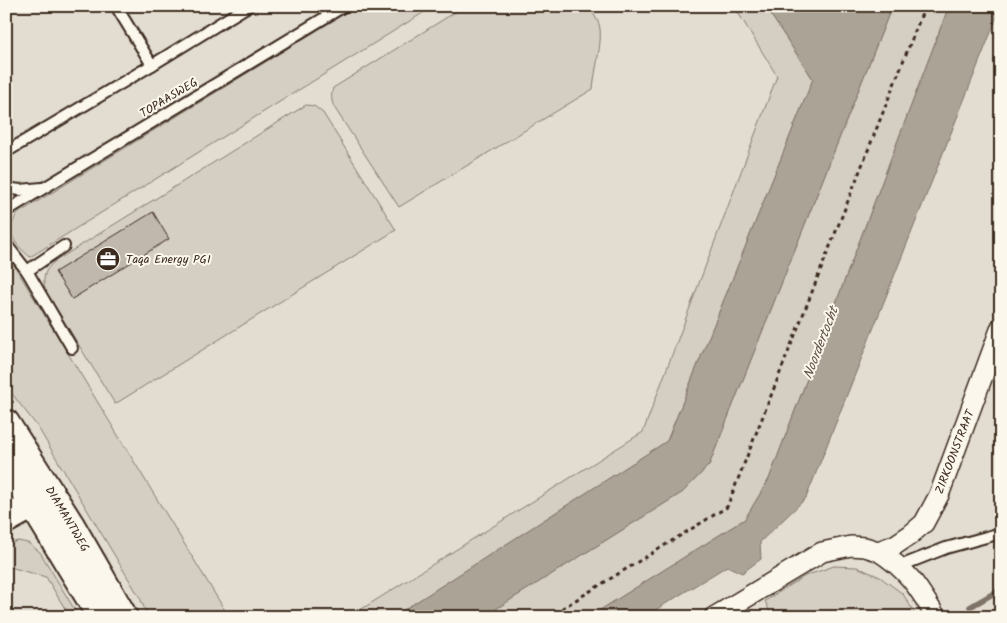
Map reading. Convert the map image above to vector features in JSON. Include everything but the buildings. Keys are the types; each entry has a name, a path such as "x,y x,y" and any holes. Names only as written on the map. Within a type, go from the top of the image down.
{"street":[{"name":"ZIRKOONSTRAAT","path":"878,551 910,535 924,523 928,516 939,495 1001,327"},
{"name":"DIAMANTWEG","path":"6,423 26,492 124,617"},
{"name":"DIAMANTWEG","path":"6,461 100,617"},
{"path":"6,520 26,492"},
{"path":"714,617 822,552 852,546 878,551 900,566 919,589 936,617"}],"lane":[{"path":"116,6 152,65"},
{"path":"6,149 10,149 248,6"},
{"name":"TOPAASWEG","path":"6,211 344,6"},
{"path":"6,188 20,190 46,187"},
{"path":"6,244 27,271 72,348"},
{"path":"27,271 64,246"},
{"path":"900,566 946,548 1001,533"}],"path":[{"path":"548,617 727,507 925,6"}],"shaded area":[{"path":"6,6 1001,6 1001,617 6,617"},
{"path":"357,6 434,6 30,257 16,243 13,238 12,227 17,214"},
{"path":"465,6 588,6 598,21 600,30 600,46 593,89 399,207 334,107 332,102 333,88"},
{"path":"734,6 765,6 813,79 667,441 393,617 349,617 643,432 777,76"},
{"path":"892,6 949,6 769,479 745,519 589,617 483,617 683,492 709,465"},
{"path":"306,105 314,106 323,113 396,230 115,404 45,290 44,277 47,270 57,260"},
{"path":"6,253 229,617 148,617 140,598 37,426 6,386"},
{"path":"18,541 28,543 40,552 79,617 70,617 46,577 6,566 6,544"},
{"path":"834,566 857,567 880,577 903,594 917,617 772,617 765,601 805,576"}],"water":[{"path":"765,6 892,6 709,465 683,492 483,617 393,617 667,441 813,79"},
{"name":"Noordertocht","path":"949,6 1001,7 806,498 760,542 761,559 742,573 727,566 644,617 589,617 745,519 769,479"}],"waterway":[{"path":"970,607 1001,589"}],"place":[{"name":"Taqa Energy PGI","path":"108,259"}]}
